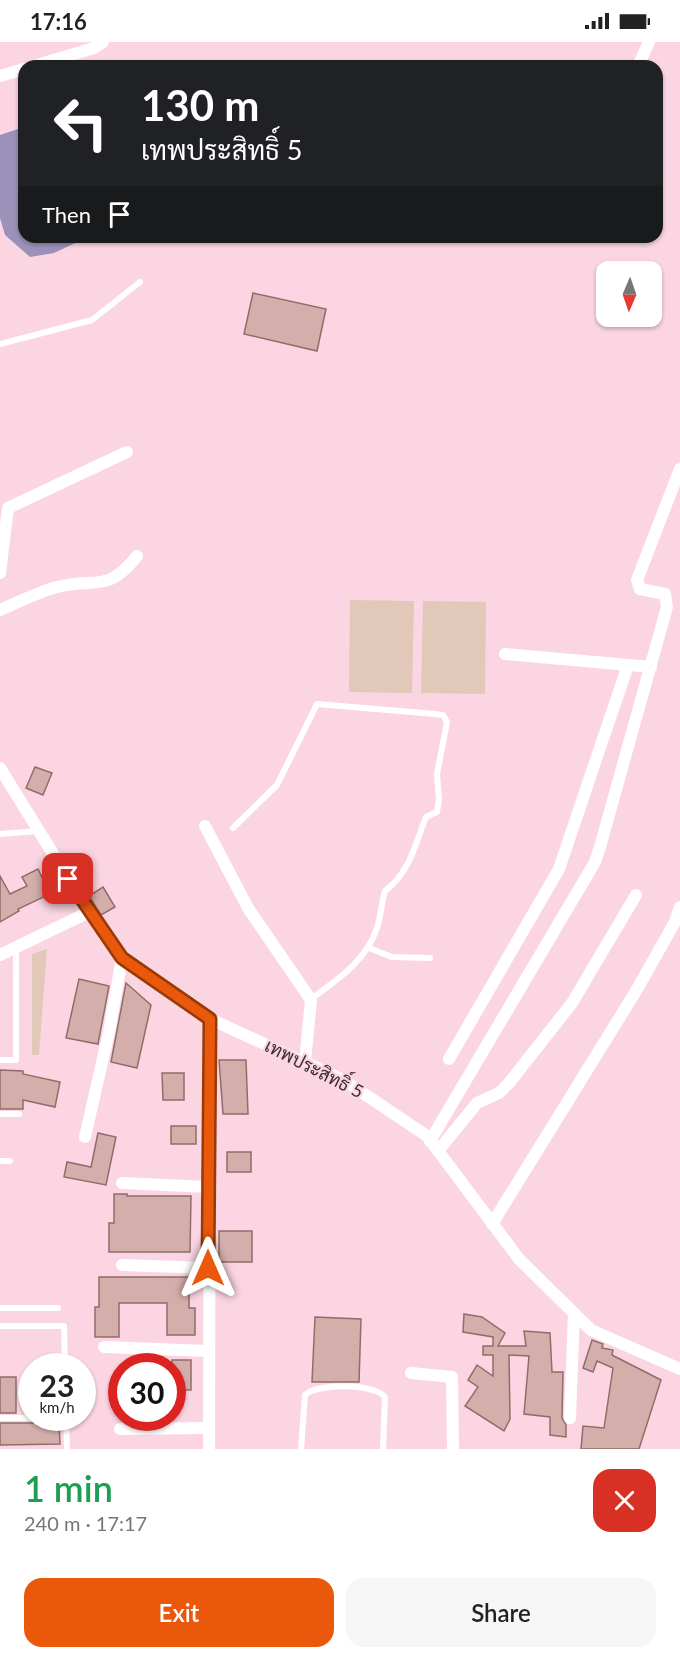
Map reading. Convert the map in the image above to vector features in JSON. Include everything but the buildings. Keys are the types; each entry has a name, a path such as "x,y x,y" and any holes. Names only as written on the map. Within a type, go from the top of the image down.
{"street":[{"path":"54,60 94,48 103,42"},
{"path":"641,60 649,42"},
{"path":"0,76 18,71"},
{"path":"0,573 8,508 127,452"},
{"path":"434,1146 595,862 651,667 666,599 661,592 640,589 637,580 680,469"},
{"path":"0,610 54,587 108,581 124,572 137,556"},
{"path":"505,654 651,667"},
{"path":"449,1059 559,869 628,664"},
{"name":"เทพประสิทธิ์ 5","path":"0,768 89,912 122,958 210,1019 345,1081 434,1146 519,1259 591,1330 680,1370"},
{"path":"205,826 248,908 311,1000 305,1062"},
{"path":"434,1146 477,1103 499,1093 565,1012 636,894"},
{"path":"492,1224 636,991 675,922 680,907"},
{"path":"0,955 89,912"},
{"path":"85,1137 109,1032 122,958"},
{"path":"209,1449 210,1019"},
{"path":"122,1183 208,1187"},
{"path":"122,1265 208,1268"},
{"path":"570,1418 574,1313"},
{"path":"104,1347 208,1351"},
{"path":"411,1373 452,1377 453,1449"},
{"path":"186,1428 208,1428"}],"lane":[{"path":"0,344 92,320 140,282"},
{"path":"233,828 277,785 317,704 443,716 447,722 437,774 439,800 437,813 426,817 408,866 395,884 385,891 378,926 369,948 351,969 311,1000"},
{"path":"0,834 38,831"},
{"path":"0,1060 16,1060 16,947"},
{"path":"369,948 392,957 430,958"},
{"path":"0,1114 19,1114"},
{"path":"0,1161 10,1161"},
{"path":"0,1308 58,1308"},
{"path":"0,1326 64,1326 65,1353"},
{"path":"301,1449 305,1395 313,1389 332,1387 375,1389 382,1393 385,1397 383,1449"},
{"path":"0,1418 18,1418"},
{"path":"66,1431 67,1449"}],"shaded area":[{"path":"18,129 18,243 75,243 54,253 30,257 5,235 0,218 0,135"},
{"path":"350,600 414,601 412,693 349,692"},
{"path":"423,601 486,602 485,694 421,693"},
{"path":"47,949 39,1055 32,1055 32,954"}],"route":[{"path":"68,879 122,958 210,1019 208,1268"}]}
